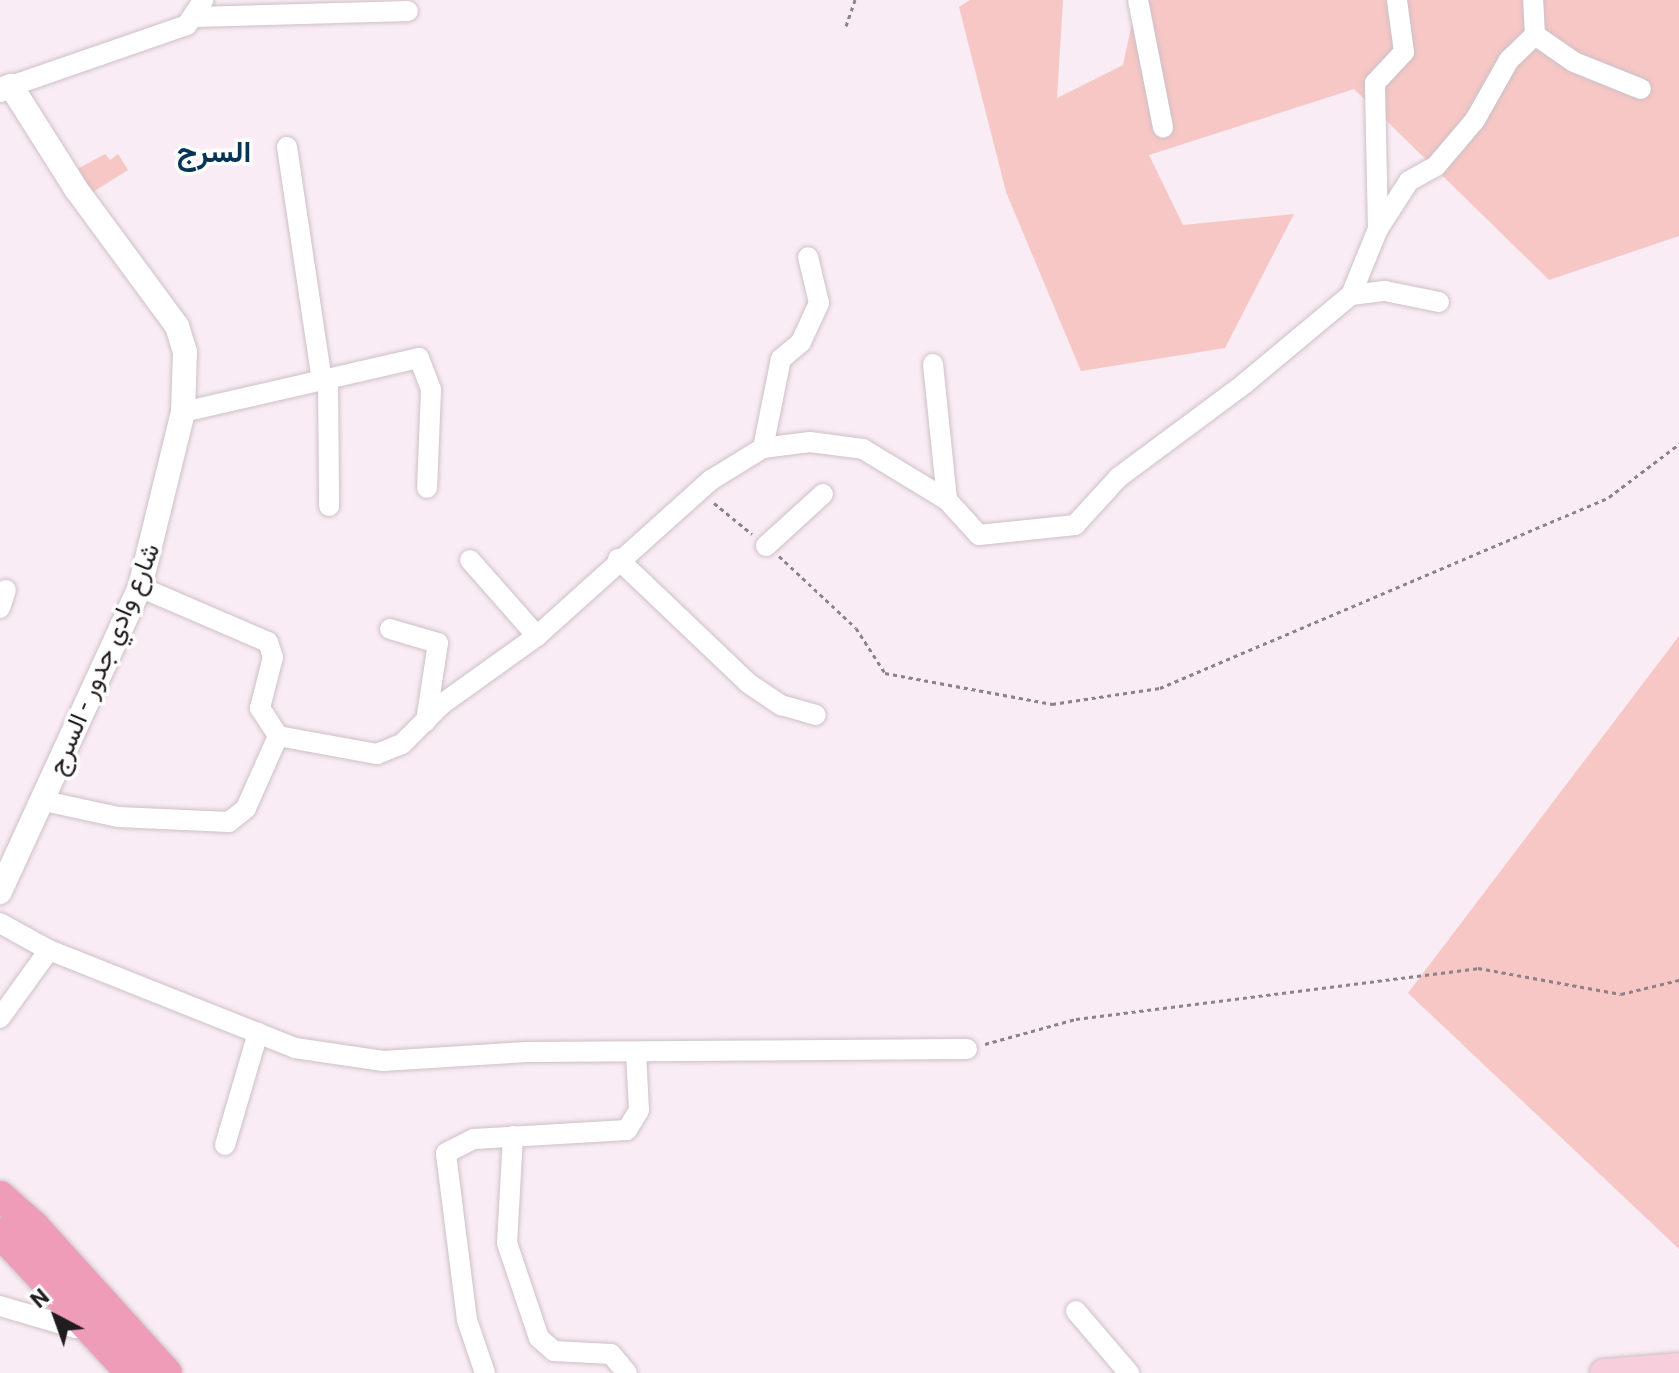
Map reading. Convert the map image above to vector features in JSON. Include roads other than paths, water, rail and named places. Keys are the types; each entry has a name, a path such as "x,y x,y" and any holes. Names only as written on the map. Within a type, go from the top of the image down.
{"main road":[{"path":"0,1196 34,1226 167,1373"},
{"path":"0,1233 131,1373"},
{"path":"1604,1373 1679,1367"}],"street":[{"path":"1138,0 1163,128"},
{"path":"1378,229 1375,83 1404,52 1397,0"},
{"path":"140,587 268,642 273,657 260,708 278,736 377,754 395,749 426,721 537,636 618,559 699,491 763,448 810,442 863,449 947,500 979,535 1075,525 1119,477 1244,384 1351,295 1378,229 1409,181 1436,166 1475,120 1509,60 1535,35 1533,0"},
{"path":"5,88 181,28 200,8 408,11"},
{"path":"1535,35 1574,62 1641,89"},
{"name":"شارع وادي جدور - السرج","path":"0,892 140,587 183,412 185,352 177,326 5,88"},
{"path":"287,147 325,381 329,506"},
{"path":"763,448 781,359 801,342 819,303 808,257"},
{"path":"1351,295 1385,291 1439,302"},
{"path":"183,412 325,381 412,358 424,362 431,390 427,488"},
{"path":"933,364 947,500"},
{"path":"766,546 823,494"},
{"path":"618,559 748,683 781,705 816,715"},
{"path":"470,560 537,636"},
{"path":"390,629 438,643 426,721"},
{"path":"44,801 118,817 229,822 246,808 278,736"},
{"path":"0,923 49,950 295,1048 383,1061 527,1052 967,1049"},
{"path":"0,1018 49,950"},
{"path":"225,1145 258,1033"},
{"path":"485,1373 467,1320 445,1158 452,1147 474,1139 627,1130 639,1110 636,1053"},
{"path":"513,1136 507,1243 539,1338 554,1351 611,1354 627,1373"},
{"path":"0,1306 75,1328 90,1327"},
{"path":"1076,1311 1129,1373"}],"district":[{"name":"السرج","path":"214,152"}]}
